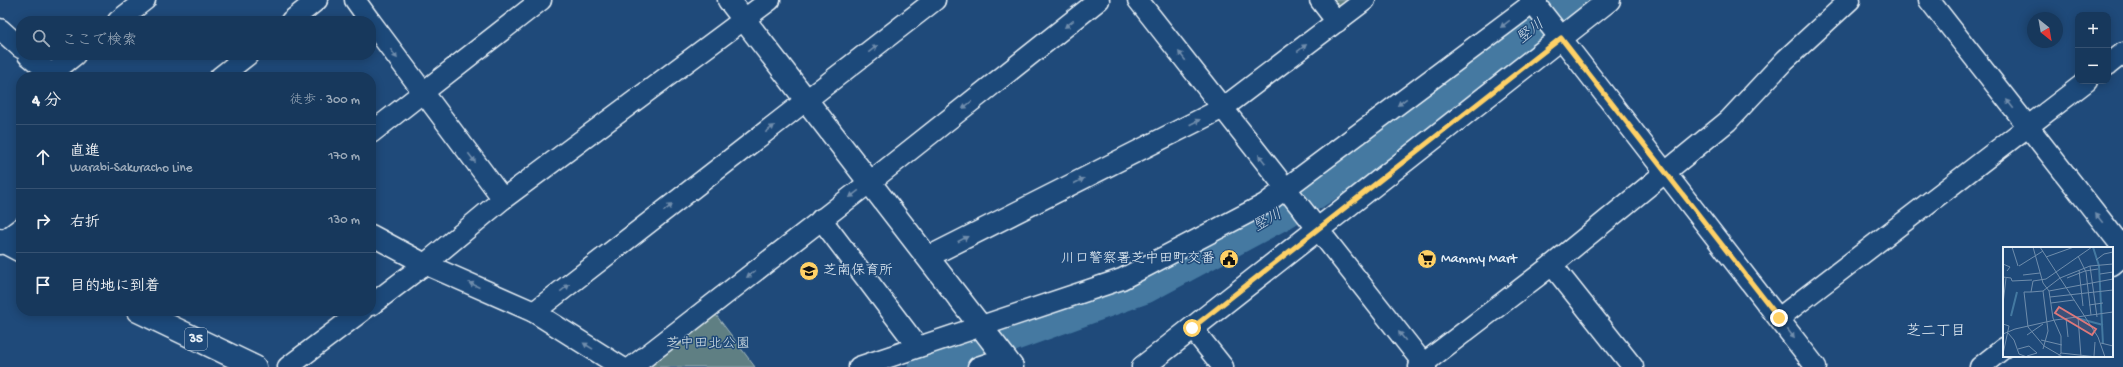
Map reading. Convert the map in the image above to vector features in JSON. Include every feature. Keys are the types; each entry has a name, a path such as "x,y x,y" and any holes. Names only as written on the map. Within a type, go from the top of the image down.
{"main road":[{"path":"729,0 1006,359"},
{"path":"1143,367 1192,328 1313,224 1558,35 1609,0"},
{"path":"1535,3 1558,35"},
{"name":"35","path":"148,316 255,367"}],"street":[{"path":"124,16 145,0"},
{"path":"297,16 317,0"},
{"path":"355,0 367,16"},
{"path":"376,129 541,0"},
{"path":"376,300 425,264 503,199 770,0"},
{"path":"534,312 935,0"},
{"path":"632,367 870,182 1100,0"},
{"path":"1138,0 1423,366 1552,265 1728,121 1785,60 1850,0"},
{"path":"1320,0 1337,22"},
{"path":"928,257 1222,108 1365,0"},
{"path":"1929,0 2123,248"},
{"path":"859,367 918,347 984,329 1122,279 1288,192 1535,3"},
{"path":"0,29 16,43"},
{"path":"376,29 503,199"},
{"path":"1558,35 1666,171 1816,367"},
{"path":"2111,63 2123,53"},
{"path":"34,60 47,72"},
{"path":"56,72 70,60"},
{"path":"226,72 242,60"},
{"path":"1779,318 2083,84"},
{"path":"821,219 918,347"},
{"path":"6,244 16,233"},
{"path":"376,238 425,264 534,312 622,367"},
{"path":"2113,264 2123,256"},
{"path":"1552,265 1634,367"},
{"path":"288,367 355,316"},
{"path":"1192,328 1223,367"},
{"path":"1980,367 2003,349"},
{"path":"978,367 1006,359"}],"green space":[{"path":"1329,0 1352,0 1342,8 1333,7"},
{"name":"芝中田北公園","path":"713,311 755,367 650,367 653,357"}],"waterway":[{"name":"竪川","path":"924,367 1145,287 1285,212 1385,147 1572,0"}],"place":[{"name":"川口警察署芝中田町交番","path":"1229,259"},
{"name":"Mammy Mart","path":"1427,259"},
{"name":"芝南保育所","path":"809,271"}],"district":[{"name":"芝二丁目","path":"1936,332"}],"route":[{"path":"1192,328 1561,38 1779,318"}]}
